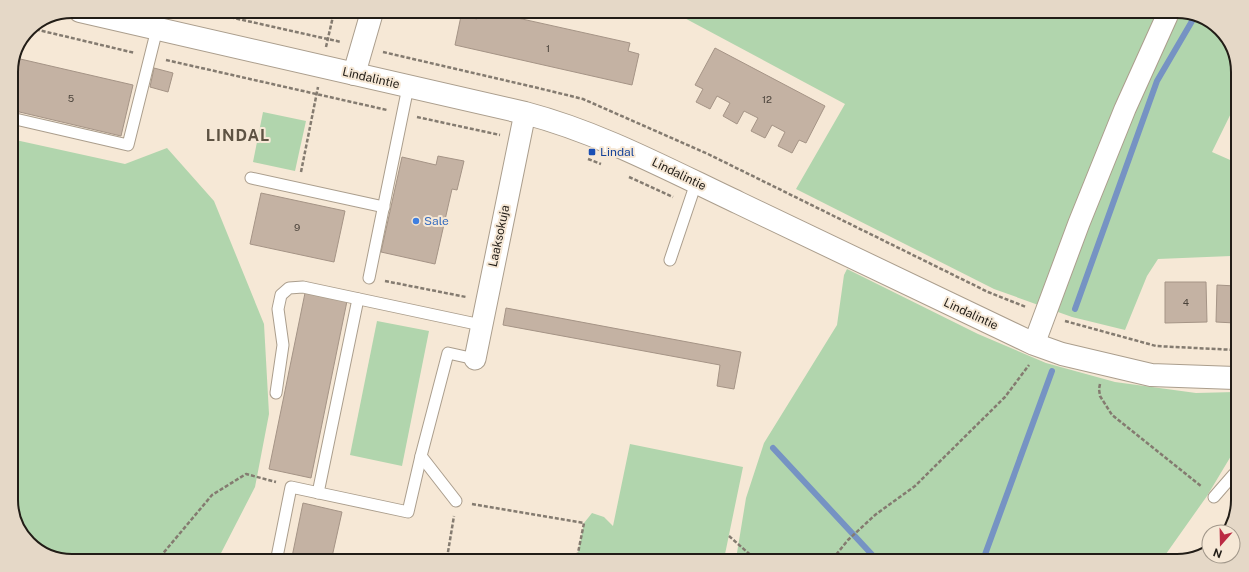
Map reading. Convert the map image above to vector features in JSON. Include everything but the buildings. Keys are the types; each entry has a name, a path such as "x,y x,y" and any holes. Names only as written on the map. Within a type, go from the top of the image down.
{"street":[{"name":"Lindalintie","path":"110,18 525,113 567,126 635,153 1038,345 1062,354 1151,375 1231,378"},
{"path":"354,74 370,18"},
{"path":"1038,345 1045,314 1079,223 1119,123 1166,18"},
{"name":"Laaksokuja","path":"475,359 525,113"}],"lane":[{"path":"18,120 128,145 157,29"},
{"path":"369,278 408,86"},
{"path":"251,178 384,207"},
{"path":"670,260 696,183"},
{"path":"276,393 283,345 278,308 281,295 289,288 303,287 481,325"},
{"path":"318,493 358,299"},
{"path":"278,554 291,487 408,512 448,353 475,359"},
{"path":"421,456 456,501"},
{"path":"1214,496 1231,477"}],"path":[{"path":"38,30 403,114 520,139"},
{"path":"538,88 583,99 708,154 988,292 1045,314 1068,322 1156,346 1231,350"},
{"path":"297,188 317,94"},
{"path":"582,157 607,167"},
{"path":"626,175 688,204"},
{"path":"369,278 486,301"},
{"path":"837,554 848,540 875,515 915,486 1005,397 1038,345"},
{"path":"1104,364 1099,389 1100,396 1112,415 1214,496"},
{"path":"163,554 212,495 246,474 291,487"},
{"path":"447,554 456,501 584,523 578,554"},
{"path":"729,536 749,554"}],"green space":[{"path":"684,18 1177,18 1198,22 1218,36 1228,54 1231,68 1231,113 1212,152 1231,160 1231,256 1158,259 1147,276 1125,330 1072,317 994,289 796,189 845,104"},
{"path":"263,112 306,121 295,171 253,162"},
{"path":"18,141 125,164 167,148 214,201 264,324 269,414 255,487 221,554 61,553 45,547 29,533 22,521 18,504"},
{"path":"847,269 978,334 1046,363 1115,382 1196,393 1231,392 1231,456 1207,496 1166,554 737,554 746,498 764,443 837,325 844,275"},
{"path":"377,321 429,331 402,466 350,455"},
{"path":"630,444 743,467 725,554 578,554 584,523 592,513 604,517 613,526"}],"waterway":[{"path":"1075,309 1157,81 1192,20"},
{"path":"985,554 1052,371"},
{"path":"773,448 871,554"}],"place":[{"name":"Lindal","path":"592,152"},
{"name":"Sale","path":"416,221"}],"district":[{"name":"LINDAL","path":"238,135"}]}
